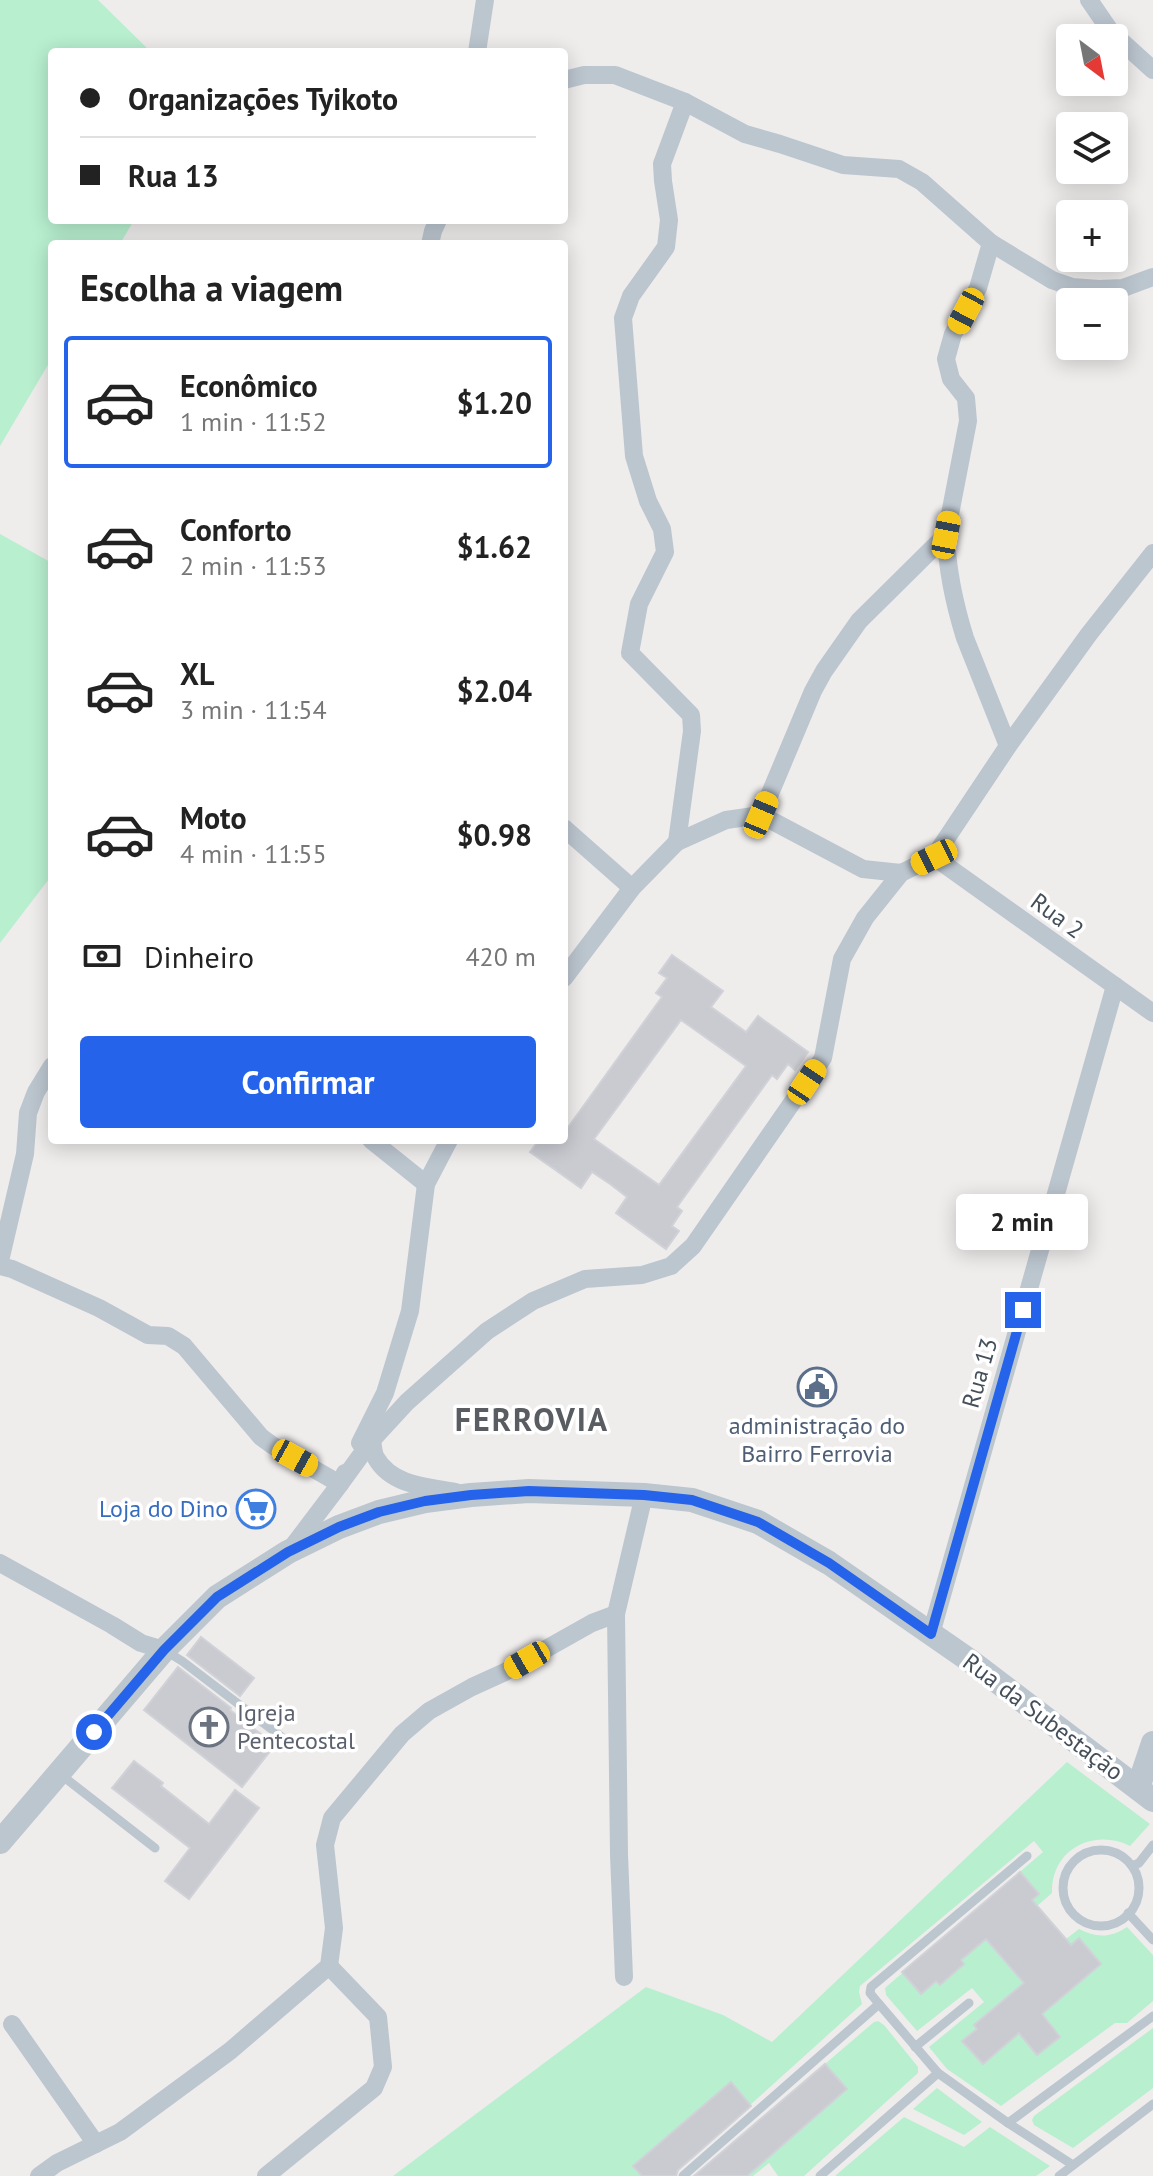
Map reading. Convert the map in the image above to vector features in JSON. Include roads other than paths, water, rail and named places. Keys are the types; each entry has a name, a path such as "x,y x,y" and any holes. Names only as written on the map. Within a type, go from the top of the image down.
{"street":[{"path":"478,48 485,0"},
{"path":"1089,0 1111,32 1153,70"},
{"path":"568,79 584,75 615,75 685,102 745,134 765,141 843,165 899,169 922,182 991,243 1052,280 1072,287 1123,288 1153,277"},
{"path":"677,842 692,731 691,715 630,653 639,604 665,552 662,529 648,501 634,456 623,318 631,296 666,247 669,220 662,164 685,102"},
{"path":"991,243 978,288 953,334 946,359 951,379 966,398 968,421 946,535 946,550 960,622 1008,746"},
{"path":"761,815 824,671 859,621 946,535"},
{"path":"288,1552 372,1440 407,1402 487,1331 533,1301 585,1279 642,1275 671,1266 693,1246 823,1058 842,959 865,918 901,873 934,857 1008,746 1089,634 1153,553"},
{"path":"568,973 632,888 677,842 726,820 761,815 863,869 901,873"},
{"path":"568,832 632,888"},
{"name":"Rua 2","path":"934,857 1153,1013"},
{"name":"Rua 13","path":"931,1634 1115,986"},
{"path":"48,1072 28,1113 25,1154 0,1264 99,1308 148,1335 168,1336 184,1346 261,1437 340,1484"},
{"path":"376,1144 426,1184"},
{"path":"340,1484 385,1393 410,1311 426,1184 447,1144"},
{"path":"372,1440 375,1457 396,1477 412,1484 471,1495"},
{"name":"Rua da Subestação","path":"0,1842 164,1650 217,1597 288,1552 379,1512 425,1501 529,1491 692,1500 758,1522 829,1563 969,1660 1145,1794"},
{"path":"624,1977 616,1614 644,1495"},
{"path":"0,1563 112,1625 129,1638 164,1650"},
{"path":"39,2176 57,2163 120,2132 230,2051 329,1966 334,1928 325,1845 332,1818 402,1734 429,1711 592,1623 616,1614"},
{"path":"1145,1794 1153,1743"},
{"path":"266,2176 374,2088 383,2067 378,2017 329,1966"},
{"path":"12,2024 96,2144"}],"lane":[{"path":"164,1650 287,1741"},
{"path":"59,1773 155,1848"},
{"path":"1132,1866 1139,1863 1153,1845"},
{"path":"1113,1851 1132,1866 1138,1877 1137,1901 1121,1920 1109,1925 1084,1922 1067,1904 1063,1891 1064,1879 1078,1857 1089,1852 1113,1851"},
{"path":"1027,1856 871,1987 870,1993 938,2073 1073,2165"},
{"path":"1128,1913 1153,1940"},
{"path":"915,2047 969,2003"},
{"path":"683,2176 879,2004"},
{"path":"1008,2123 1153,2016"},
{"path":"820,2176 938,2073"},
{"path":"1059,2176 1153,2104"}],"place":[{"name":"administração do Bairro Ferrovia","path":"817,1387"},
{"name":"Loja do Dino","path":"256,1509"},
{"name":"Igreja Pentecostal","path":"209,1727"}],"district":[{"name":"FERROVIA","path":"532,1420"}]}
